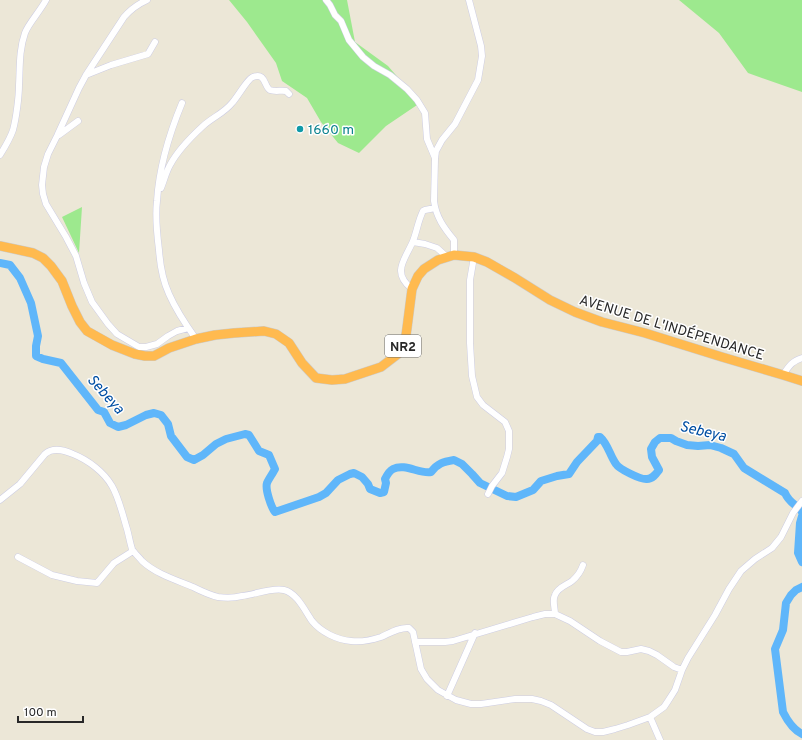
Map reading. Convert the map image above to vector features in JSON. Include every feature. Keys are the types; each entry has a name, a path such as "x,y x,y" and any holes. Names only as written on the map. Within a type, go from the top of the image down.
{"highway":[{"name":"NR2","path":"0,246 33,253 43,258 62,281 80,322 87,331 112,345 135,354 154,356 169,348 196,338 264,331 276,334 289,343 302,363 316,378 332,380 345,379 381,367 398,354 405,342 412,289 418,276 424,269 438,260 450,256"},
{"name":"AVENUE DE L'INDÉPENDANCE","path":"450,256 474,257 487,262 555,303 602,322 646,333 722,358 802,381"}],"street":[{"path":"0,155 12,131 15,120 19,86 19,61 25,32 46,0"},
{"path":"147,0 131,9 124,17 86,75 48,154 44,167 42,185 46,204 76,256 84,283 92,302 117,334 139,346 146,347 157,344 177,331 188,328"},
{"path":"326,0 340,21 350,40 363,57 374,66 390,75 407,89 426,113 427,139 435,159"},
{"path":"412,242 425,244 436,248 450,256 454,240 442,225 435,208 435,159 439,144 455,124 478,80 482,56 481,46 469,0"},
{"path":"86,75 111,65 148,54 155,42"},
{"path":"156,201 169,166 188,141 204,125 232,104 249,80 258,76 262,78 271,90 282,90 289,94"},
{"path":"182,103 176,116 160,178 156,201 157,233 160,260 168,293 175,308 196,338"},
{"path":"57,136 78,121"},
{"path":"412,289 402,278 400,272 401,265 412,242 423,211 435,208"},
{"path":"474,257 470,280 470,343 472,376 477,397 483,405 505,422 508,431 509,449 507,457 502,473 490,490"},
{"path":"783,375 794,360 802,358"},
{"path":"0,500 20,484 48,452 54,450 66,451 82,457 104,476 112,486 133,551 148,566 161,573 217,597 230,598 271,590 284,590 298,601 312,622 319,629 332,636 353,642 378,638 398,630 409,628 413,632 421,669 427,679 438,690 447,696 471,704 482,704 515,699 541,700 587,729 595,732 615,730 650,717 664,707 675,690 688,658 741,571 755,559 772,548 781,537 793,513 800,503"},
{"path":"18,557 52,574 77,581 97,583 114,563 133,551"},
{"path":"555,614 554,595 558,589 572,581 580,573 583,565"},
{"path":"415,642 453,641 533,617 545,614 555,614 570,621 600,641 621,652 641,649 649,651 674,667 682,670"},
{"path":"447,696 476,633"},
{"path":"650,717 660,740"}],"green space":[{"path":"229,0 347,0 355,42 388,66 420,103 386,126 359,153 338,143 321,122 307,98 282,81 276,63 247,22"},
{"path":"679,0 802,0 802,92 748,73 719,33"},
{"path":"82,207 79,253 62,217"}],"waterway":[{"name":"Sebeya","path":"0,263 10,265 20,278 31,303 38,336 36,356 61,363 98,410 104,412 110,423 118,427 126,425 146,415 154,413 161,415 168,424 171,436 187,457 194,460 203,455 216,444 226,439 245,434 249,435 259,451 269,455 275,469 267,486 269,498 275,512 319,497 326,493 338,480 350,474 354,473 362,477 370,489 380,493 384,492 386,483 385,479 389,472 393,469 402,467 422,472 431,472 441,463 454,460 462,464 480,483 507,496 516,497 533,490 541,481 569,474 577,462 597,441 598,437 600,437 605,443 614,461 621,469 644,479 653,477 659,470 652,457 651,449 655,442 660,438 671,438 687,445 710,445 721,448 734,454 744,468 785,493 802,512"},
{"name":"Sebeya","path":"802,516 800,523 798,553 802,562"},
{"name":"Sebeya","path":"802,587 796,590 786,603 783,630 775,649 783,712 796,730 802,734"}],"place":[{"name":"1660 m","path":"300,129"}]}
